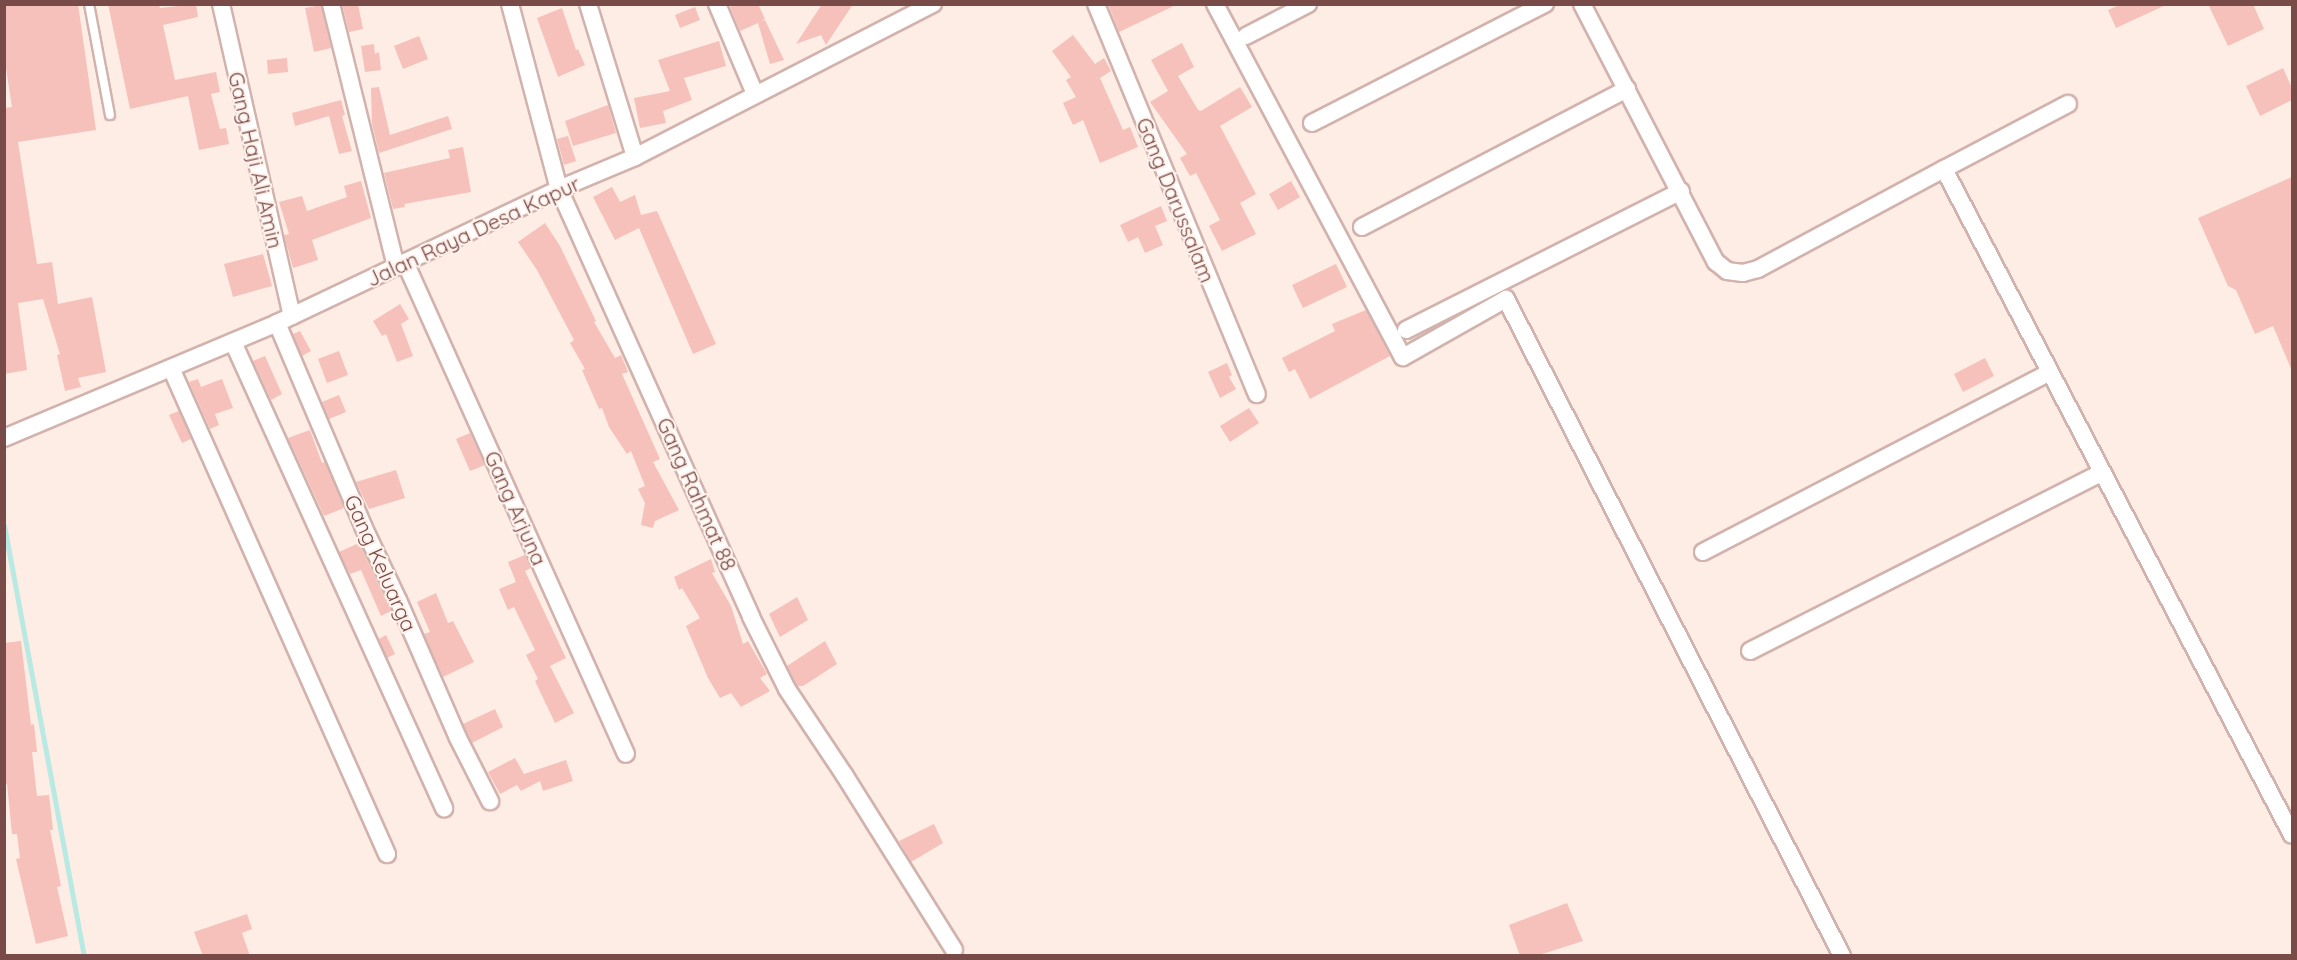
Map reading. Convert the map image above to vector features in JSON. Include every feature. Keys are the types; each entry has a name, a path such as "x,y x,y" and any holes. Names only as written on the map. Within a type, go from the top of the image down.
{"street":[{"name":"Gang Haji Ali Amin","path":"221,4 284,320"},
{"name":"Gang Arjuna","path":"331,4 401,264 626,754"},
{"name":"Gang Rahmat 88","path":"510,4 559,189 751,617 787,689 845,776 954,950"},
{"path":"588,4 635,157"},
{"path":"717,4 755,94"},
{"name":"Jalan Raya Desa Kapur","path":"4,438 284,320 559,189 635,157 933,4"},
{"name":"Gang Darussalam","path":"1096,4 1257,394"},
{"path":"1215,4 1403,357 1506,299 1842,956"},
{"path":"1246,36 1308,4"},
{"path":"1312,123 1545,4"},
{"path":"1582,4 1716,262 1727,271 1743,273 1758,269 2068,104"},
{"path":"1362,227 1628,89"},
{"path":"1944,169 2292,836"},
{"path":"1406,330 1681,191"},
{"name":"Gang Keluarga","path":"284,320 363,526 458,738 490,801"},
{"path":"233,342 444,808"},
{"path":"171,368 387,854"},
{"path":"1703,552 2049,373"},
{"path":"1750,651 2101,473"}],"lane":[{"path":"89,4 110,115"}],"building":[{"path":"4,4 78,4 96,130 18,142 37,264 52,262 58,304 92,297 106,372 78,378 81,387 65,391 57,355 60,354 43,299 18,303 27,370 4,374 4,108 12,107 4,56"},
{"path":"108,4 159,4 160,8 196,4 198,17 163,25 175,80 216,72 220,92 211,94 220,129 226,128 229,144 199,150 188,96 130,109"},
{"path":"342,4 358,4 363,29 349,32"},
{"path":"736,4 758,4 765,19 761,21 765,20 784,60 770,64 758,23 740,31 730,7"},
{"path":"822,4 853,4 826,45 821,35 796,44"},
{"path":"1108,4 1178,4 1119,32"},
{"path":"2122,4 2168,4 2116,28 2108,10"},
{"path":"2208,4 2253,4 2264,29 2228,46"},
{"path":"321,5 331,48 314,52 305,8"},
{"path":"695,7 700,20 680,28 675,15"},
{"path":"562,8 576,50 578,49 585,65 558,77 537,18"},
{"path":"1073,35 1095,64 1104,58 1111,71 1100,78 1123,130 1130,127 1138,147 1100,163 1083,120 1073,125 1063,103 1076,97 1066,80 1071,77 1052,51"},
{"path":"419,36 428,59 403,69 394,46"},
{"path":"719,41 726,66 684,78 692,100 663,111 666,123 640,128 634,98 670,91 658,60"},
{"path":"1182,43 1194,67 1178,76 1198,110 1201,111 1240,87 1252,107 1220,126 1256,194 1240,203 1256,234 1222,251 1209,226 1220,220 1196,173 1190,176 1180,158 1187,154 1150,102 1168,91 1151,60"},
{"path":"374,44 375,54 379,52 381,70 365,72 361,46"},
{"path":"287,58 288,72 268,74 267,60"},
{"path":"2283,68 2292,88 2292,100 2260,116 2246,86"},
{"path":"379,87 390,135 448,116 452,129 379,153 372,124 371,88"},
{"path":"341,100 345,115 342,116 352,151 339,154 329,116 295,126 292,113"},
{"path":"608,105 616,133 573,146 565,121"},
{"path":"568,136 576,161 564,165 557,139"},
{"path":"463,147 471,192 404,204 405,207 393,209 384,173 450,158 448,150"},
{"path":"2292,177 2292,371 2273,326 2255,334 2236,290 2228,286 2198,218"},
{"path":"361,181 371,218 312,240 318,260 293,268 284,235 289,234 279,202 302,196 307,211 347,197 344,186"},
{"path":"1291,181 1300,197 1278,210 1269,194"},
{"path":"612,187 620,202 635,195 641,215 657,211 716,344 693,354 639,228 615,240 593,197"},
{"path":"1161,206 1167,221 1155,226 1163,245 1145,253 1138,237 1128,242 1120,225"},
{"path":"545,223 560,246 596,321 594,322 615,358 621,355 628,372 622,374 660,459 653,462 679,510 655,521 653,528 641,525 645,503 638,489 645,486 631,451 627,454 609,427 602,408 599,409 582,370 585,369 570,343 574,340 537,270 518,242"},
{"path":"263,254 272,286 233,297 224,264"},
{"path":"1336,264 1347,287 1303,308 1292,285"},
{"path":"400,304 409,319 401,324 413,356 397,362 386,334 382,336 373,321"},
{"path":"1366,310 1390,356 1310,399 1295,369 1289,372 1282,358 1335,331 1332,324"},
{"path":"300,331 311,351 302,356 293,334"},
{"path":"339,351 348,375 327,383 318,359"},
{"path":"265,356 282,394 271,400 253,361"},
{"path":"1985,358 1994,376 1963,392 1954,374"},
{"path":"1227,363 1232,375 1229,377 1236,389 1220,398 1208,372"},
{"path":"198,379 201,387 222,379 233,408 215,414 219,425 210,429 189,382"},
{"path":"339,395 346,412 329,419 322,402"},
{"path":"1249,408 1259,423 1230,442 1220,426"},
{"path":"179,411 191,439 182,443 169,415"},
{"path":"310,430 322,463 325,462 344,508 324,516 288,438"},
{"path":"470,433 485,465 470,471 456,439"},
{"path":"396,470 405,498 369,509 356,482"},
{"path":"359,543 391,611 381,616 361,570 350,574 339,552"},
{"path":"525,555 531,568 525,571 566,658 550,666 574,713 555,723 535,681 538,679 526,655 535,650 514,607 508,610 499,589 516,582 508,562"},
{"path":"711,559 715,572 712,573 731,606 743,644 748,641 767,674 760,678 770,691 741,707 731,693 720,698 708,678 686,626 700,618 682,588 679,590 674,577"},
{"path":"436,593 448,623 453,621 474,662 443,677 424,634 430,632 417,602"},
{"path":"797,597 808,620 780,637 769,614"},
{"path":"386,635 395,654 387,658 379,639"},
{"path":"21,641 31,725 34,724 37,752 32,752 37,796 49,795 53,830 50,830 61,886 57,887 68,936 36,944 16,859 20,858 17,834 12,834 7,784 4,785 4,643"},
{"path":"825,641 837,664 803,686 797,686 787,666"},
{"path":"495,709 503,727 472,743 463,724"},
{"path":"515,758 524,774 566,760 573,781 543,791 540,781 521,791 517,785 500,794 488,772"},
{"path":"934,824 943,843 911,862 899,841"},
{"path":"1567,903 1583,941 1536,956 1520,956 1509,925"},
{"path":"247,914 252,929 242,933 250,956 203,956 194,932"}],"waterway":[{"path":"4,525 84,956"}]}
